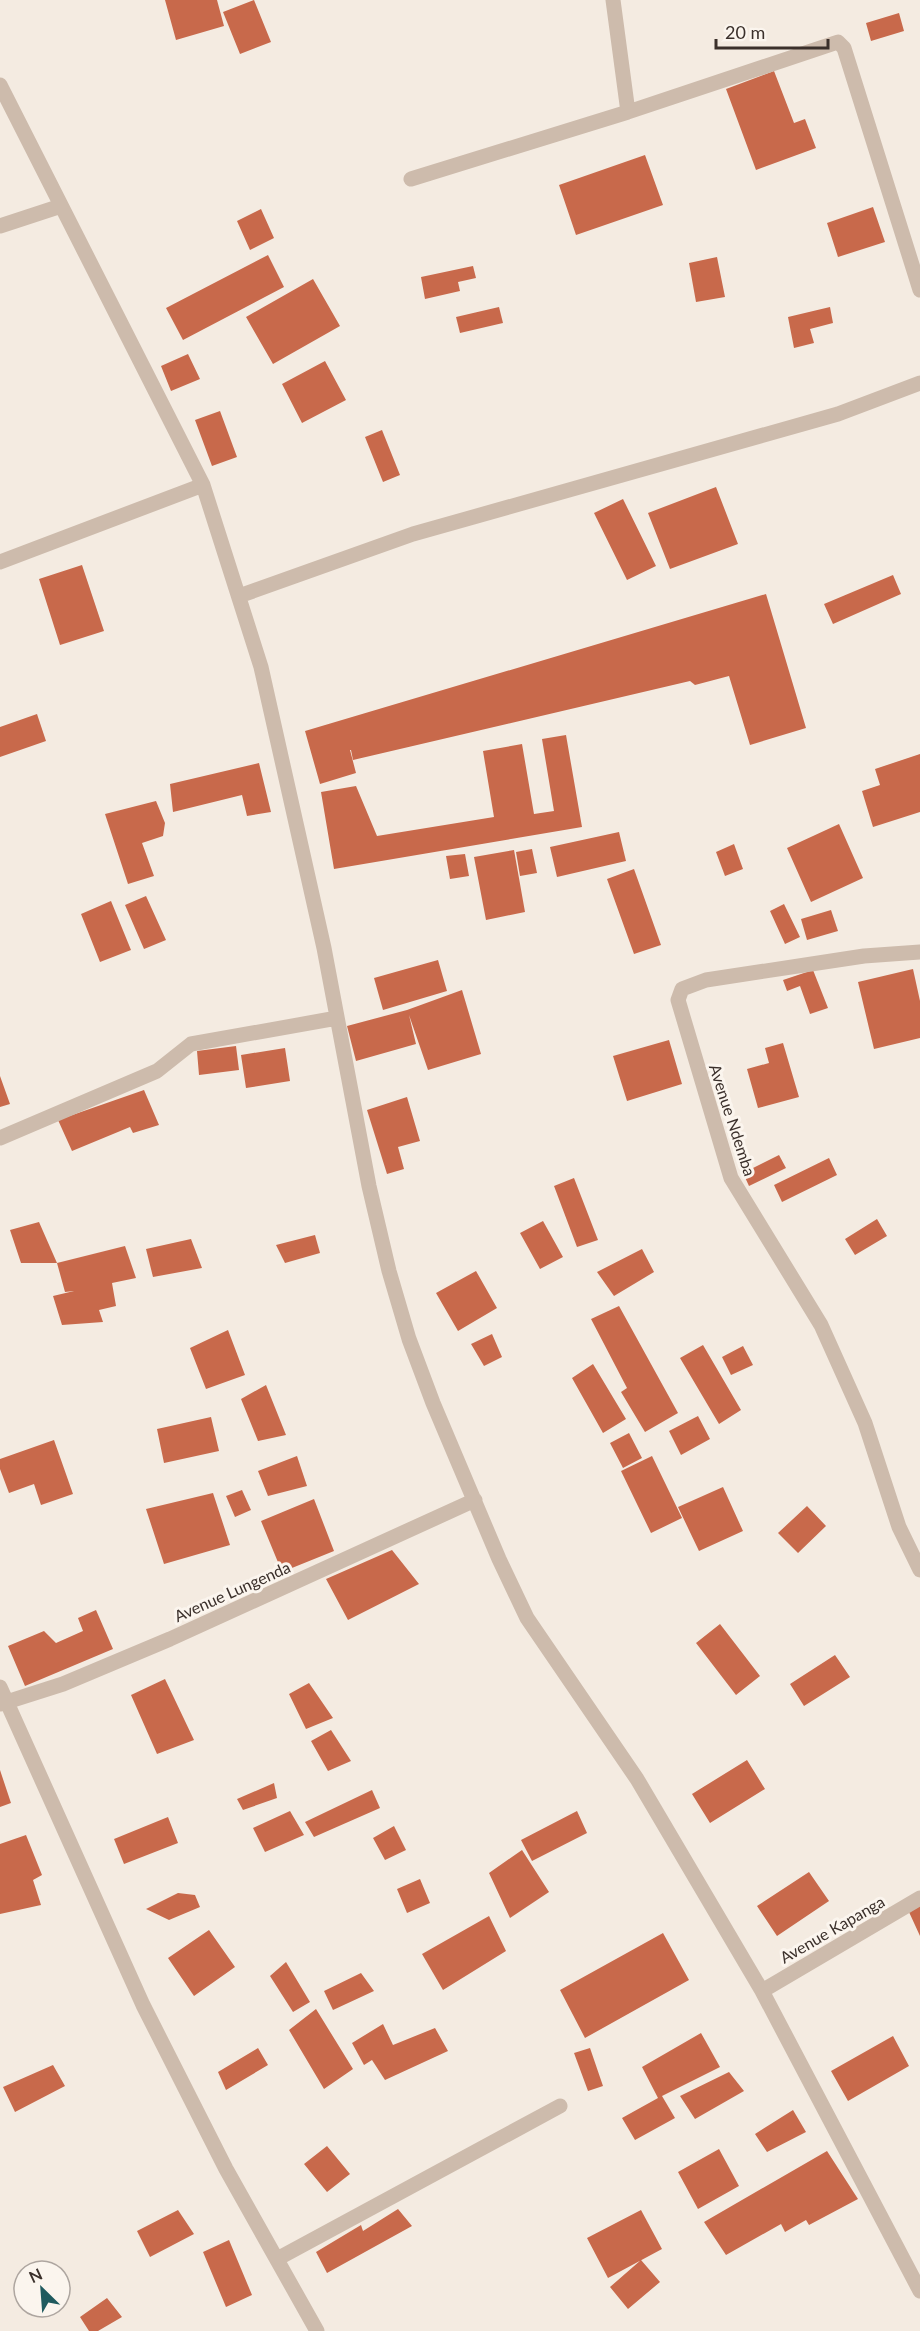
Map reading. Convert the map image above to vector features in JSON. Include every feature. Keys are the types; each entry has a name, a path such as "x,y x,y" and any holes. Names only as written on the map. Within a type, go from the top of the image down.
{"street":[{"path":"613,0 628,112"},
{"path":"411,179 628,112 828,44 841,43 920,290"},
{"path":"0,85 203,485 261,667 324,948 369,1186 389,1271 409,1340 475,1500 527,1618 637,1779 762,1991 920,2290"},
{"path":"0,226 61,206"},
{"path":"239,596 413,534 838,414 920,383"},
{"path":"0,562 203,485"},
{"name":"Avenue Ndemba","path":"920,952 864,956 706,980 682,989 678,1000 731,1178 821,1324 865,1424 898,1527 920,1570"},
{"path":"0,1138 157,1071 191,1044 337,1018"},
{"name":"Avenue Lungenda","path":"4,1703 63,1684 170,1639 475,1500"},
{"path":"0,1687 4,1703 144,2005 226,2169 317,2331"},
{"name":"Avenue Kapanga","path":"762,1991 920,1898"},
{"path":"277,2259 560,2106"}],"building":[{"path":"165,0 217,0 224,26 176,40"},
{"path":"254,0 271,42 240,54 223,12"},
{"path":"899,13 904,31 871,41 866,23"},
{"path":"774,71 794,123 805,119 816,148 756,170 726,89"},
{"path":"645,155 663,205 576,235 559,185"},
{"path":"873,207 885,242 838,257 827,223"},
{"path":"261,209 274,238 250,250 237,221"},
{"path":"268,255 284,287 183,340 166,308"},
{"path":"717,257 725,297 696,302 689,263"},
{"path":"473,266 476,278 458,282 460,291 425,299 421,277"},
{"path":"313,279 340,326 273,364 246,317"},
{"path":"499,307 503,323 460,333 456,317"},
{"path":"830,307 833,323 810,329 814,343 794,348 788,317"},
{"path":"188,354 200,379 171,391 161,366"},
{"path":"325,361 346,400 302,423 282,384"},
{"path":"220,411 237,457 212,466 195,420"},
{"path":"382,430 400,475 383,482 365,437"},
{"path":"716,487 738,544 670,569 648,513"},
{"path":"623,499 656,566 627,580 594,513"},
{"path":"82,565 104,631 60,645 39,579"},
{"path":"893,575 901,594 833,624 824,604"},
{"path":"766,594 806,728 750,745 729,676 695,685 690,681 353,760 350,750 356,773 320,784 305,731"},
{"path":"37,714 46,741 0,757 0,727"},
{"path":"566,735 582,827 334,869 321,792 356,786 377,836 494,817 483,751 522,744 534,814 554,811 542,739"},
{"path":"920,754 920,812 873,827 862,791 880,785 875,769"},
{"path":"259,763 271,812 247,816 242,795 173,812 170,784"},
{"path":"156,801 165,823 163,836 142,843 154,876 128,884 105,814"},
{"path":"839,824 863,878 811,902 787,848"},
{"path":"619,832 626,861 557,877 550,847"},
{"path":"734,844 743,869 725,876 716,852"},
{"path":"532,849 537,873 520,876 516,852"},
{"path":"514,850 525,912 486,920 474,857"},
{"path":"465,854 469,876 450,879 446,856"},
{"path":"634,869 661,945 634,954 607,879"},
{"path":"146,896 166,940 144,949 125,905"},
{"path":"111,901 131,950 100,962 81,914"},
{"path":"784,904 800,937 785,944 770,911"},
{"path":"831,910 838,931 807,940 801,919"},
{"path":"438,960 447,991 383,1010 374,978"},
{"path":"913,969 920,1001 920,1038 874,1049 858,982"},
{"path":"813,970 828,1008 810,1014 800,986 787,991 783,980"},
{"path":"462,990 481,1054 428,1070 409,1015 416,1044 356,1061 347,1026 407,1010"},
{"path":"669,1040 682,1084 627,1101 613,1056"},
{"path":"783,1043 799,1097 758,1108 747,1069 769,1063 765,1048"},
{"path":"236,1046 239,1070 199,1075 197,1051"},
{"path":"285,1048 290,1081 246,1088 241,1055"},
{"path":"0,1076 10,1104 0,1107"},
{"path":"144,1090 159,1125 133,1133 130,1127 72,1151 58,1120"},
{"path":"407,1097 420,1141 398,1147 404,1169 387,1174 367,1110"},
{"path":"779,1155 786,1168 749,1186 743,1173"},
{"path":"829,1158 837,1175 782,1202 774,1185"},
{"path":"574,1178 598,1240 577,1247 554,1186"},
{"path":"877,1219 887,1236 855,1255 845,1239"},
{"path":"543,1221 563,1257 540,1269 520,1233"},
{"path":"39,1222 57,1263 21,1263 10,1230"},
{"path":"315,1235 320,1253 285,1263 276,1245"},
{"path":"191,1239 202,1268 153,1277 146,1249"},
{"path":"125,1246 136,1278 112,1283 116,1306 99,1310 103,1322 62,1325 53,1296 74,1291 65,1292 57,1263"},
{"path":"642,1249 654,1272 614,1296 597,1272"},
{"path":"476,1271 497,1308 458,1331 436,1293"},
{"path":"619,1306 678,1413 645,1432 621,1392 627,1388 591,1319"},
{"path":"228,1330 245,1375 206,1389 190,1348"},
{"path":"492,1334 502,1357 484,1366 471,1344"},
{"path":"703,1345 741,1410 719,1424 680,1358"},
{"path":"743,1346 753,1365 731,1375 722,1357"},
{"path":"593,1364 626,1419 603,1433 572,1378"},
{"path":"266,1385 286,1435 258,1441 241,1399"},
{"path":"698,1416 710,1439 681,1455 669,1431"},
{"path":"211,1417 219,1451 164,1463 157,1429"},
{"path":"629,1433 642,1458 623,1468 610,1443"},
{"path":"54,1440 73,1494 41,1505 34,1484 9,1493 0,1469 0,1459"},
{"path":"297,1456 307,1486 268,1496 258,1471"},
{"path":"652,1456 682,1518 651,1533 621,1471"},
{"path":"723,1487 743,1531 699,1551 678,1507"},
{"path":"242,1490 251,1510 235,1517 226,1496"},
{"path":"213,1493 230,1545 164,1564 146,1509"},
{"path":"314,1499 334,1551 282,1572 261,1521"},
{"path":"807,1506 826,1526 798,1553 778,1533"},
{"path":"392,1550 419,1584 348,1620 326,1579"},
{"path":"96,1610 113,1649 25,1686 8,1646 44,1631 56,1643 83,1631 78,1618"},
{"path":"720,1624 760,1676 736,1695 696,1643"},
{"path":"835,1655 850,1677 804,1706 790,1684"},
{"path":"165,1679 194,1740 157,1754 131,1695"},
{"path":"309,1683 333,1718 306,1729 289,1694"},
{"path":"331,1730 351,1761 328,1771 311,1741"},
{"path":"747,1760 765,1789 710,1823 692,1794"},
{"path":"0,1770 11,1803 0,1807"},
{"path":"274,1783 277,1798 243,1810 237,1799"},
{"path":"372,1790 380,1808 314,1837 305,1822"},
{"path":"290,1811 304,1835 265,1852 253,1828"},
{"path":"577,1811 587,1833 532,1861 521,1840"},
{"path":"168,1817 178,1843 124,1864 114,1839"},
{"path":"394,1826 406,1850 385,1860 373,1838"},
{"path":"26,1835 42,1875 33,1880 41,1905 0,1914 0,1844"},
{"path":"522,1850 549,1892 510,1918 489,1873"},
{"path":"809,1872 829,1901 777,1936 757,1906"},
{"path":"420,1879 430,1903 407,1913 397,1889"},
{"path":"178,1893 195,1895 200,1907 169,1920 146,1909"},
{"path":"920,1906 920,1936 909,1912"},
{"path":"489,1916 506,1951 443,1990 422,1954"},
{"path":"209,1930 235,1967 194,1996 168,1958"},
{"path":"663,1933 689,1980 585,2038 560,1990"},
{"path":"286,1962 310,2002 293,2012 270,1976"},
{"path":"361,1973 374,1991 333,2010 324,1991"},
{"path":"316,2009 353,2069 324,2089 289,2030"},
{"path":"383,2024 393,2045 435,2028 448,2051 385,2080 372,2060 364,2065 352,2043"},
{"path":"701,2033 720,2067 662,2096 675,2118 635,2140 622,2118 658,2098 642,2067"},
{"path":"893,2036 909,2066 848,2101 831,2071"},
{"path":"258,2048 268,2065 226,2090 218,2072"},
{"path":"590,2048 603,2086 588,2091 574,2053"},
{"path":"53,2065 65,2086 15,2112 3,2087"},
{"path":"729,2072 744,2091 695,2119 680,2096"},
{"path":"793,2110 806,2132 767,2152 755,2134"},
{"path":"327,2146 350,2174 327,2192 304,2164"},
{"path":"719,2149 739,2186 698,2209 678,2172"},
{"path":"827,2151 858,2199 809,2225 806,2220 785,2232 781,2224 726,2255 704,2222"},
{"path":"398,2209 412,2226 327,2273 316,2252 361,2225 363,2231"},
{"path":"178,2210 194,2234 150,2257 137,2231"},
{"path":"641,2210 662,2249 608,2278 587,2238"},
{"path":"229,2240 252,2295 226,2307 203,2252"},
{"path":"641,2260 660,2282 628,2309 610,2287"},
{"path":"107,2298 122,2317 98,2331 89,2331 80,2317"}]}
